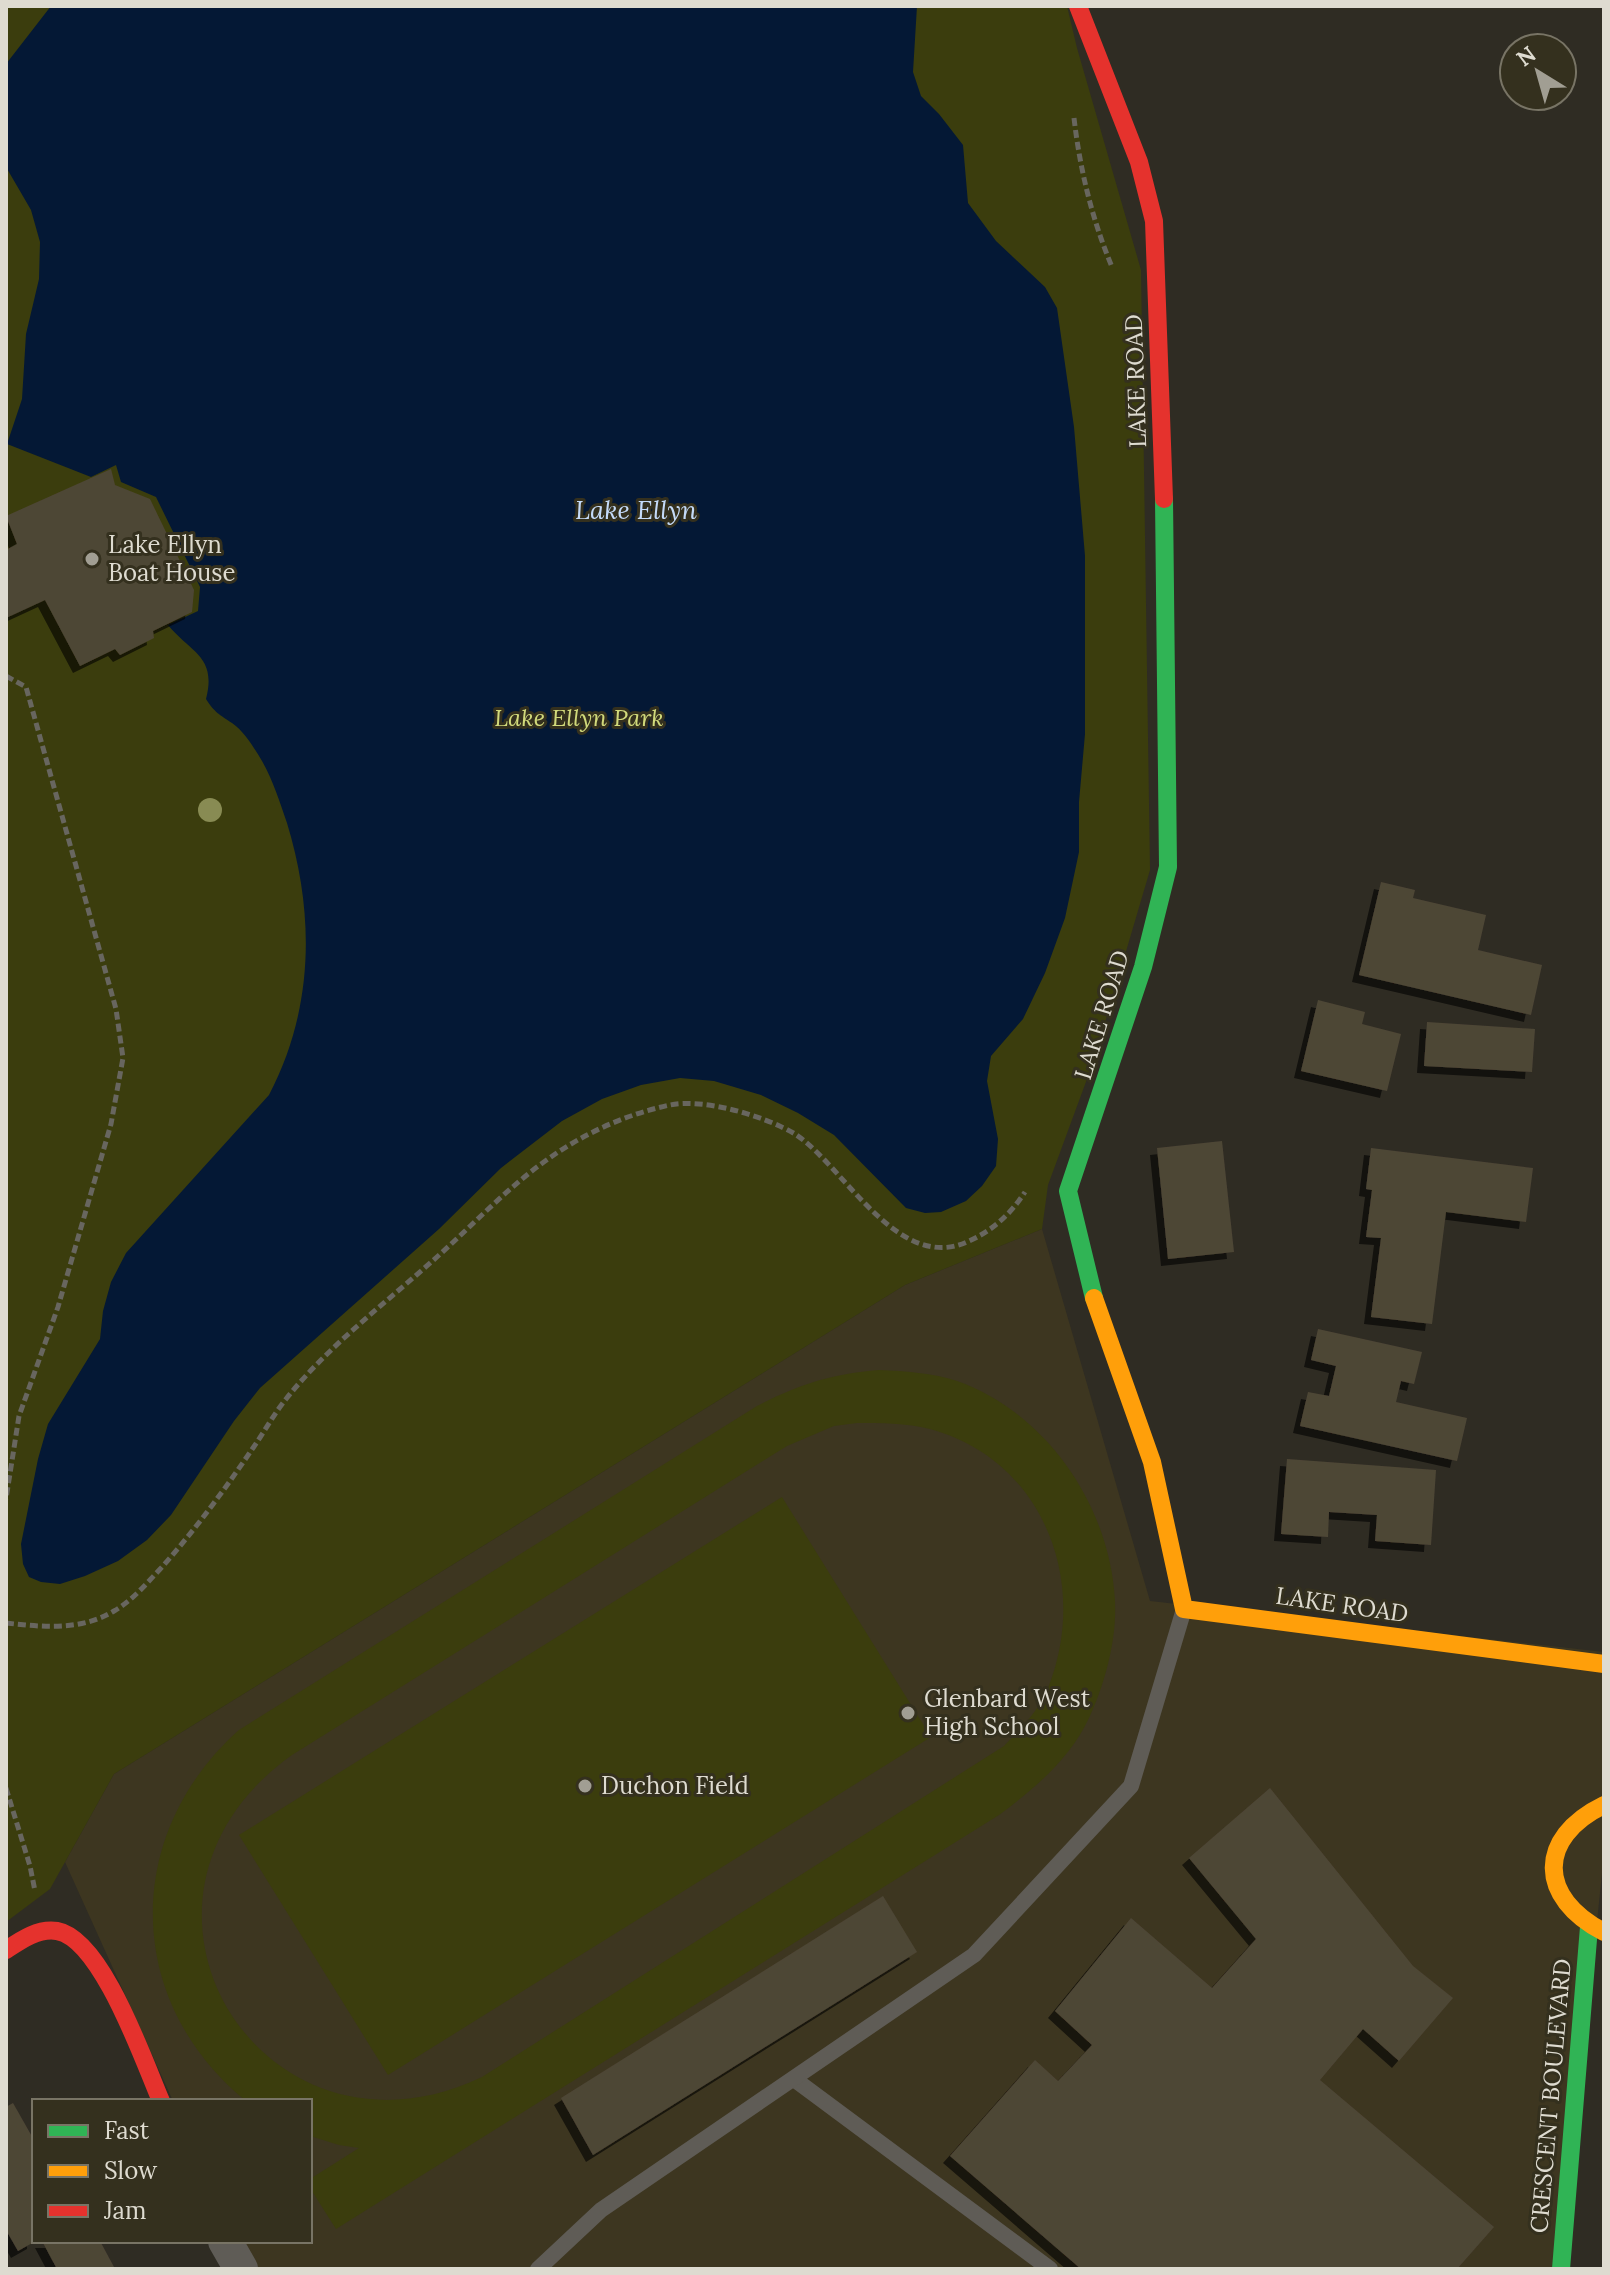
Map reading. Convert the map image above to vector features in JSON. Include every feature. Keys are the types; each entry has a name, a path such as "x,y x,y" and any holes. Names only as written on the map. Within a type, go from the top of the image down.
{"street":[{"name":"LAKE ROAD","path":"1078,6 1139,162 1154,221 1166,558 1168,867 1143,967 1068,1191 1090,1287 1152,1462 1184,1609 1604,1664"},
{"path":"1597,1929 1575,1917 1563,1902 1556,1886 1554,1868 1556,1850 1564,1834 1575,1820 1597,1808 1604,1783"},
{"name":"CRESCENT BOULEVARD","path":"1561,2269 1597,1929"},
{"path":"6,1950 19,1940 42,1931 62,1933 86,1951 106,1976 160,2099"},
{"path":"226,2243 241,2269"}],"lane":[{"path":"538,2269 601,2210 974,1955 1131,1786 1184,1609"},
{"path":"794,2079 1050,2269"}],"path":[{"path":"1073,104 1079,160 1099,235 1116,276"},
{"path":"6,676 26,687 116,1009 123,1058 111,1124 58,1307 19,1416 6,1499"},
{"path":"6,1623 38,1626 85,1624 114,1611 142,1589 200,1521 286,1399 328,1354 528,1173 580,1137 672,1105 715,1106 756,1117 795,1134 889,1226 913,1240 938,1247 959,1246 982,1236 1012,1213 1029,1186"},
{"path":"6,1788 30,1866 42,1931"}],"shaded area":[{"name":"Glenbard West High School","path":"1042,1229 1150,1601 1604,1652 1604,1854 1561,2269 251,2269 237,2243 312,2243 312,2099 172,2099 65,1862 114,1774 905,1285"}],"green space":[{"name":"Lake Ellyn","path":"6,6 1067,6 1141,270 1150,870 1094,1060 1048,1185 1042,1229 905,1285 114,1774 50,1889 6,1922"},
{"path":"889,1370 957,1381 989,1396 1019,1416 1068,1467 1087,1498 1101,1531 1115,1601 1112,1646 1105,1676 1081,1733 1050,1772 999,1815 336,2229 312,2191 312,2178 359,2148 312,2137 312,2099 244,2099 206,2061 177,2016 159,1968 153,1917 158,1867 174,1818 201,1772 239,1730 757,1406 816,1381 846,1374","holes":["894,1424 930,1429 970,1445 1002,1468 1029,1497 1048,1531 1059,1568 1063,1608 1060,1648 1044,1696 1004,1746 482,2077 402,2099 331,2091 272,2059 228,2010 205,1948 205,1881 233,1815 292,1755 787,1446 834,1426"]},
{"name":"Duchon Field","path":"782,1497 931,1737 388,2075 239,1835"}],"water":[{"name":"Lake Ellyn","path":"51,6 917,6 913,72 921,96 963,145 968,203 996,241 1045,287 1057,308 1074,427 1085,556 1085,734 1079,802 1079,852 1065,918 1045,973 1023,1019 991,1056 987,1081 998,1139 996,1166 982,1186 966,1201 941,1212 925,1213 906,1208 834,1135 761,1095 714,1081 680,1078 641,1085 602,1099 562,1121 501,1168 439,1229 260,1388 171,1515 147,1540 118,1561 60,1584 29,1577 23,1564 21,1544 48,1424 100,1339 111,1282 126,1253 269,1095 295,1029 302,995 305,927 296,858 270,776 245,736 206,699 208,673 205,664 168,625 198,611 200,587 156,497 121,482 116,465 91,477 7,444 22,399 26,334 39,279 40,242 31,210 6,167 6,64"}],"building":[{"name":"Lake Ellyn Boat House","path":"111,469 115,485 150,499 194,590 192,612 153,631 154,638 120,655 115,649 80,666 45,600 6,618 6,550 17,544 6,516"},
{"path":"1381,882 1415,890 1413,898 1486,915 1478,950 1542,965 1531,1015 1359,975"},
{"path":"1318,1000 1365,1012 1362,1024 1401,1034 1387,1091 1301,1071"},
{"path":"1427,1022 1535,1029 1532,1072 1424,1066"},
{"path":"1222,1141 1234,1252 1168,1259 1157,1148"},
{"path":"1371,1148 1533,1168 1526,1222 1446,1212 1432,1324 1371,1317 1381,1238 1366,1237 1372,1190 1366,1189"},
{"path":"1318,1329 1422,1352 1414,1384 1401,1381 1396,1402 1467,1418 1457,1461 1300,1426 1308,1392 1329,1396 1336,1366 1311,1360"},
{"path":"1287,1459 1436,1470 1431,1545 1375,1541 1377,1515 1329,1512 1328,1537 1281,1534"},
{"path":"1270,1788 1413,1966 1453,1998 1399,2061 1363,2029 1320,2080 1494,2227 1457,2269 1081,2269 950,2156 1035,2060 1058,2081 1092,2045 1055,2011 1131,1918 1212,1988 1256,1939 1189,1858"},
{"path":"883,1896 917,1952 593,2155 561,2098"},
{"path":"13,2103 32,2136 32,2243 18,2251 6,2230 6,2107"},
{"path":"43,2243 101,2243 114,2267 57,2269"}],"traffic: fast":[{"path":"1094,1298 1068,1191 1143,967 1168,867 1164,499"},
{"path":"1561,2269 1589,1927"}],"traffic: slow":[{"path":"1094,1298 1152,1462 1184,1609 1604,1664"},
{"path":"1604,1805 1566,1834 1557,1851 1554,1868 1557,1886 1567,1902 1582,1918 1604,1932"}],"traffic: jam":[{"path":"1078,6 1139,162 1154,221 1164,499"},
{"path":"6,1950 43,1931 57,1931 74,1939 90,1955 120,2004 160,2099"}],"place":[{"name":"Lake Ellyn Boat House","path":"92,559"},
{"name":"Glenbard West High School","path":"908,1713"},
{"name":"Duchon Field","path":"585,1786"}],"park label":[{"name":"Lake Ellyn Park","path":"579,718"}]}
